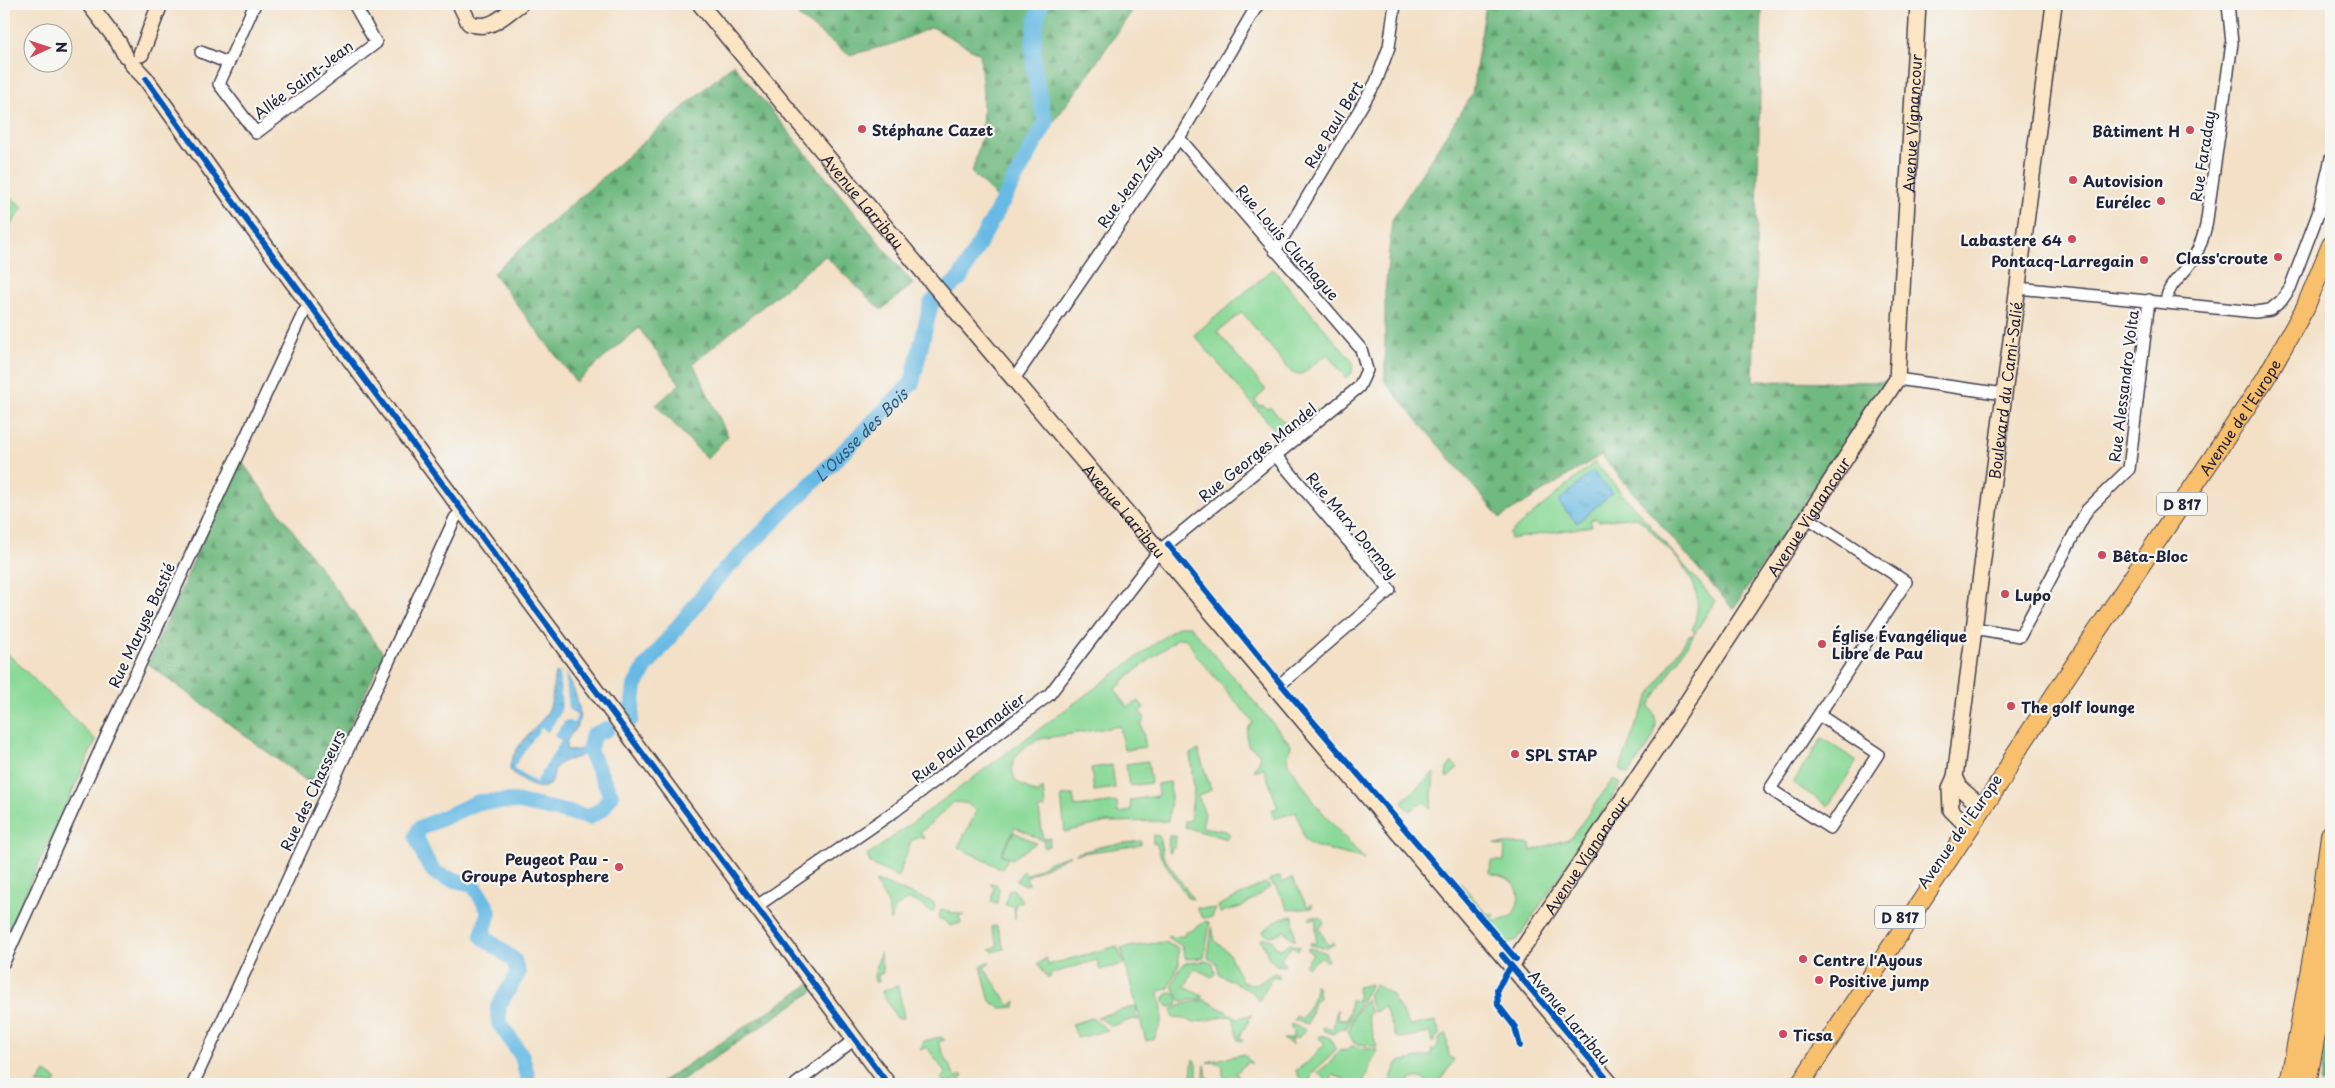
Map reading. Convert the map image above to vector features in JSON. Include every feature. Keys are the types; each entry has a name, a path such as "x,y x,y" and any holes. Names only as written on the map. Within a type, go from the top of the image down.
{"highway":[{"path":"2290,1084 2319,924 2331,835"},
{"path":"2306,1084 2331,946"}],"main road":[{"name":"Avenue de l'Europe","path":"1789,1084 2015,754 2265,379 2305,308 2331,245"},
{"name":"Avenue de l'Europe","path":"1800,1084 1973,815"}],"street":[{"path":"89,4 134,58 242,214 888,1084"},
{"path":"134,58 148,36 160,4"},
{"name":"Allée Saint-Jean","path":"255,4 219,84 256,133 376,43 354,4"},
{"path":"460,4 469,23 484,27 492,24 520,4"},
{"name":"Avenue Larribau","path":"700,4 934,285 1611,1084"},
{"name":"Rue Jean Zay","path":"1014,379 1179,138 1258,4"},
{"name":"Rue Paul Bert","path":"1275,251 1376,82 1389,47 1395,4"},
{"name":"Avenue Vignancour","path":"1511,966 1808,518 1897,379 1918,4"},
{"name":"Boulevard du Cami-Salié","path":"1973,815 1951,810 1949,803 1950,788 1955,777 2054,4"},
{"name":"Rue Faraday","path":"2166,302 2170,287 2186,269 2200,248 2206,226 2232,43 2228,4"},
{"path":"201,52 228,63"},
{"name":"Rue Louis Cluchague","path":"1179,138 1361,349 1367,370"},
{"path":"2018,288 2254,312 2270,310 2281,301 2290,288 2318,214 2331,158"},
{"name":"Rue Alessandro Volta","path":"1974,628 2020,636 2087,510 2129,468 2149,300"},
{"name":"Rue Maryse Bastié","path":"4,962 166,608 304,312 310,304"},
{"name":"Rue Georges Mandel","path":"1159,551 1359,387 1367,370"},
{"path":"1897,379 2004,394"},
{"name":"Rue Marx Dormoy","path":"1276,456 1390,590 1276,688"},
{"name":"Rue des Chasseurs","path":"193,1084 455,518 463,511"},
{"path":"1808,518 1906,582 1770,789 1830,828 1878,754 1819,715"},
{"name":"Rue Paul Ramadier","path":"757,906 895,810 1049,695 1159,551"},
{"path":"1955,777 1973,815"},
{"path":"796,1084 855,1039"}],"green space":[{"path":"808,4 1137,4 1078,89 997,198 972,173 982,135 983,94 980,54 932,27 893,44 849,55 797,15"},
{"path":"1486,4 1728,4 1762,8 1753,381 1886,382 1733,609 1601,455 1500,518 1385,382 1385,292 1392,220 1472,94"},
{"path":"733,64 913,284 881,310 825,256 693,363 728,436 707,459 656,405 680,384 639,328 576,382 493,273"},
{"path":"4,192 23,207 4,235"},
{"path":"1273,269 1353,362 1352,373 1346,378 1327,354 1302,374 1292,373 1242,312 1217,332 1266,390 1255,400 1259,406 1263,405 1267,409 1270,407 1288,427 1279,435 1194,335"},
{"path":"239,458 384,654 319,790 148,664"},
{"path":"1595,462 1715,601 1649,706 1654,715 1655,732 1646,749 1628,774 1620,769 1638,720 1650,695 1689,635 1692,636 1695,632 1692,630 1697,613 1697,598 1687,572 1645,524 1635,517 1598,521 1595,518 1590,521 1592,526 1510,539 1510,533"},
{"path":"1179,626 1190,626 1291,745 1287,761 1317,806 1364,859 1310,845 1305,840 1296,812 1274,819 1271,810 1278,808 1264,768 1255,771 1254,767 1259,763 1260,756 1256,750 1248,746 1247,733 1253,722 1196,655 1189,642 1184,638 1177,639 1122,681 1123,683 1115,689 1127,707 1139,701 1144,708 1139,711 1145,718 1141,724 1146,747 1124,750 1120,726 1040,739 1027,746 1016,756 1012,768 1017,782 1037,794 1043,788 1045,808 1039,809 1043,839 1050,838 1049,846 1044,848 1044,841 1015,827 1001,854 1008,858 1002,869 958,847 977,811 966,803 954,802 920,833 925,839 919,837 911,841 898,877 871,864 867,856"},
{"path":"4,650 96,740 4,939"},
{"path":"1822,738 1857,761 1828,806 1793,783"},
{"path":"1198,750 1211,790 1198,796 1205,814 1202,827 1226,831 1230,834 1227,839 1185,827 1185,821 1190,821 1194,790 1190,754"},
{"path":"1148,761 1151,783 1129,786 1126,764"},
{"path":"1452,762 1458,768 1449,777 1446,777 1447,768"},
{"path":"1112,765 1115,788 1094,791 1091,768"},
{"path":"1434,773 1431,809 1424,802 1409,811 1401,802"},
{"path":"1613,779 1621,784 1517,940 1506,943 1443,869 1446,867 1486,913 1494,915 1493,922 1509,918 1515,910 1519,895 1512,882 1504,877 1490,873 1491,861 1504,861 1505,847 1495,844 1530,844 1531,851 1571,838"},
{"path":"1170,782 1171,798 1168,821 1107,822 1065,832 1061,796 1073,795 1075,807 1117,802 1118,813 1131,811 1130,800 1158,796 1157,784"},
{"path":"1014,832 1036,843 1012,859 1002,854"},
{"path":"1153,835 1159,836 1163,856 1193,899 1188,898 1161,857 1156,843 1153,843"},
{"path":"1169,836 1176,836 1175,846 1172,847 1171,852 1168,851"},
{"path":"1141,841 1141,845 1075,854 1103,846"},
{"path":"1071,855 1026,877 1029,884 1023,885 1016,881 1023,871 1027,875 1052,861"},
{"path":"1280,876 1282,883 1292,878 1307,906 1312,904 1312,908 1288,910 1278,889 1268,881"},
{"path":"877,881 933,902 935,906 933,912 915,901 906,900 895,909 890,921 888,904 875,882"},
{"path":"990,883 996,884 999,888 997,903 991,902 994,887"},
{"path":"1265,883 1270,887 1242,907 1224,911 1221,914 1218,906"},
{"path":"1013,889 1022,900 1022,903 1015,904 1015,919 1014,906 1005,905 1009,890"},
{"path":"1196,908 1216,909 1212,917 1203,918"},
{"path":"941,910 964,915 959,916 961,923 950,926 945,920 938,919"},
{"path":"1293,916 1295,941 1284,931 1272,936 1265,934 1263,931 1281,918"},
{"path":"1312,916 1321,918 1324,924 1319,928 1328,945 1334,942 1335,944 1326,948 1310,945 1310,943 1316,943 1316,919 1309,919"},
{"path":"1206,921 1210,923 1204,958 1186,959 1182,946 1167,937 1184,936 1185,931 1193,930"},
{"path":"997,926 1004,949 993,952 990,949 998,946 991,927"},
{"path":"1212,927 1215,941 1228,952 1243,983 1256,984 1275,973 1279,975 1279,978 1273,976 1259,1001 1253,993 1219,974 1217,963 1208,958"},
{"path":"1261,939 1272,940 1275,947 1280,949 1290,944 1300,947 1298,950 1292,946 1281,959 1285,966 1276,965 1269,958"},
{"path":"1164,942 1178,948 1179,964 1168,989 1159,991 1162,1008 1161,1022 1154,1039 1146,1041 1121,948"},
{"path":"1117,946 1124,964 1100,970 1097,960 1050,974 1051,977 1048,978 1038,964 1046,958 1048,965"},
{"path":"1308,948 1325,952 1328,960 1326,962 1322,956 1308,967 1305,965 1313,954 1308,951"},
{"path":"880,953 883,973 878,975 879,982 875,982 874,976"},
{"path":"1206,961 1213,964 1215,974 1212,977 1194,968 1185,987 1202,996 1202,999 1181,1001 1172,986 1179,970 1185,963"},
{"path":"986,962 990,963 984,968 1010,1006 1016,1001 1015,1007 1001,1008 990,1001 981,966"},
{"path":"813,982 818,988 676,1084 658,1084"},
{"path":"1315,984 1318,988 1319,998 1314,1001 1308,1024 1294,1020 1296,1016 1303,1019 1315,994"},
{"path":"1371,984 1346,1028 1338,1030 1333,1034 1323,1030 1324,1026 1333,1029 1337,1009 1338,1019 1348,1019 1351,1001 1358,1000 1358,987"},
{"path":"1375,984 1391,994 1410,1026 1435,1021 1440,1033 1432,1043 1430,1033 1396,1037 1385,1007 1374,1012 1368,995"},
{"path":"898,986 904,1018 897,1018 882,993 883,990"},
{"path":"1171,993 1176,995 1178,1000 1176,1005 1171,1007 1166,1005 1164,1000 1166,995"},
{"path":"1366,999 1371,1013 1367,1015 1377,1047 1354,1043 1348,1031 1356,1013"},
{"path":"1205,1000 1238,1018 1252,1015 1240,1036 1243,1041 1238,1040 1234,1019 1230,1016 1194,1022 1178,1017 1173,1018 1172,1010 1179,1005"},
{"path":"1136,1006 1137,1012 1134,1013 1139,1020 1133,1019 1112,1026 1097,1017"},
{"path":"2331,1009 2331,1084 2320,1084"},
{"path":"1092,1018 1108,1030 1078,1038 1072,1024"},
{"path":"1291,1024 1306,1030 1299,1037 1292,1039 1293,1045 1283,1039 1291,1039 1295,1031 1291,1029"},
{"path":"1446,1034 1449,1056 1454,1060 1441,1080 1430,1084 1421,1078 1414,1078 1400,1084 1388,1084 1398,1062 1432,1055 1431,1050 1436,1049 1440,1038"},
{"path":"1321,1035 1330,1038 1335,1049 1333,1054 1317,1068 1310,1081 1304,1082 1298,1076 1296,1070 1308,1062 1325,1043 1319,1038"},
{"path":"941,1037 945,1040 938,1042 955,1077 963,1075 961,1079 950,1082 943,1081 941,1079 946,1074 927,1047 920,1050 924,1041"},
{"path":"1352,1046 1377,1050 1363,1082 1356,1084 1333,1075 1329,1084 1318,1072 1332,1061 1338,1051 1346,1050"},
{"path":"1244,1054 1252,1064 1248,1062 1236,1073 1240,1078 1232,1081 1223,1076 1223,1067 1219,1063 1207,1062"},
{"path":"1193,1059 1197,1064 1197,1084 1190,1084"},
{"path":"1205,1065 1207,1077 1213,1080 1220,1079 1225,1082 1223,1084 1203,1084"},
{"path":"45,1072 57,1080 54,1084 37,1084"}],"water":[{"path":"1593,471 1612,493 1577,523 1558,502"},
{"path":"565,672 575,692 580,715 579,722 568,740 566,748 568,751 584,749 585,752 558,765 551,783 546,787 535,787 510,770 511,762 514,753 549,709 555,674"}],"pier":[{"path":"565,672 569,710 577,716 574,723 568,720 564,722 554,736 561,741 536,782 513,768 541,728 548,732 559,716 562,706 559,673"}],"waterway":[{"name":"L'Ousse des Bois","path":"631,719 635,686 645,668 717,578 912,383 931,303 960,278 1046,123 1035,78 1033,49 1041,4"},
{"name":"L'Ousse des Bois","path":"529,1084 522,1056 499,1023 498,1007 518,973 514,960 482,936 489,911 473,884 441,876 435,872 426,860 416,836 420,828 478,802 515,801 589,817 603,808 611,795 589,751 593,735 607,729"}],"cycle path":[{"path":"146,79 242,214 888,1084"},
{"path":"1168,544 1281,684 1516,959"},
{"path":"1502,955 1611,1084"},
{"path":"1511,966 1497,989 1498,1005 1515,1027 1520,1046"}],"place":[{"name":"Stéphane Cazet","path":"862,129"},
{"name":"Bâtiment H","path":"2190,130"},
{"name":"Autovision","path":"2073,180"},
{"name":"Eurélec","path":"2161,201"},
{"name":"Labastere 64","path":"2072,239"},
{"name":"Class'croute","path":"2278,257"},
{"name":"Pontacq-Larregain","path":"2144,260"},
{"name":"Bêta-Bloc","path":"2102,555"},
{"name":"Lupo","path":"2005,594"},
{"name":"Église Évangélique Libre de Pau","path":"1822,644"},
{"name":"The golf lounge","path":"2011,706"},
{"name":"SPL STAP","path":"1515,754"},
{"name":"Peugeot Pau - Groupe Autosphere","path":"619,867"},
{"name":"Centre l'Ayous","path":"1803,959"},
{"name":"Positive jump","path":"1819,980"},
{"name":"Ticsa","path":"1783,1034"}]}
